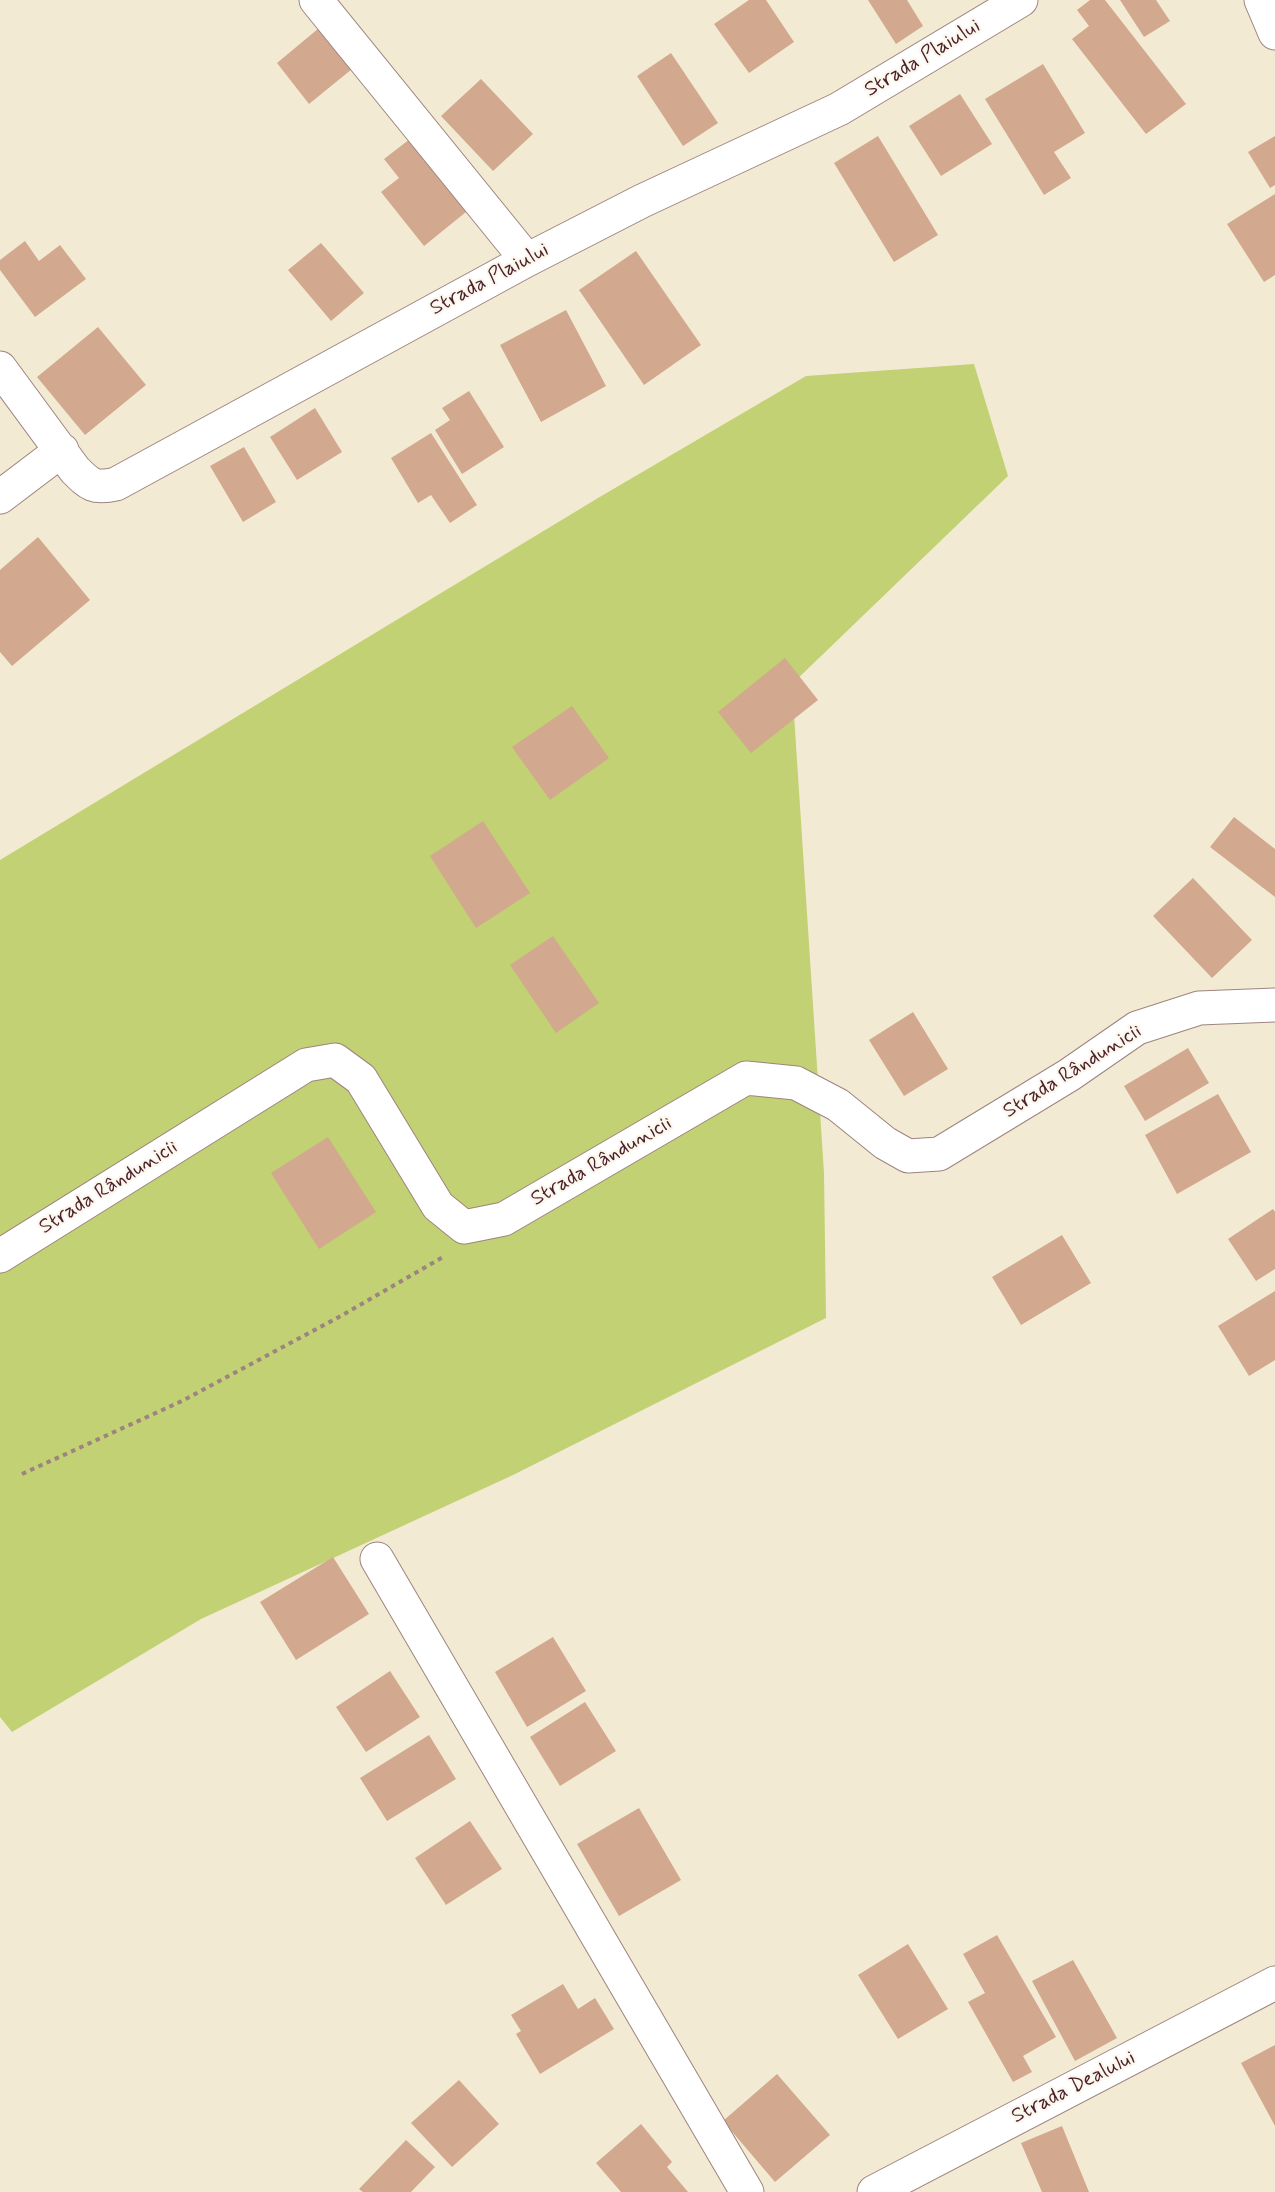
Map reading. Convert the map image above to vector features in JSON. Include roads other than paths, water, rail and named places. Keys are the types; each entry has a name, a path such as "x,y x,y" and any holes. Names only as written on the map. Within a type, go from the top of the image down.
{"street":[{"path":"316,0 527,260"},
{"name":"Strada Plaiului","path":"0,368 75,470 86,481 100,488 116,484 527,260 642,201 839,109 1021,0"},
{"path":"1261,0 1275,33"},
{"path":"0,497 62,450"},
{"name":"Strada Rândunicii","path":"0,1256 306,1065 335,1060 361,1079 438,1206 464,1227 504,1219 746,1078 796,1083 838,1105 885,1143 908,1156 939,1154 1069,1075 1137,1028 1199,1008 1275,1005"},
{"path":"377,1559 747,2192"},
{"name":"Strada Dealului","path":"874,2192 1275,1983"}]}
